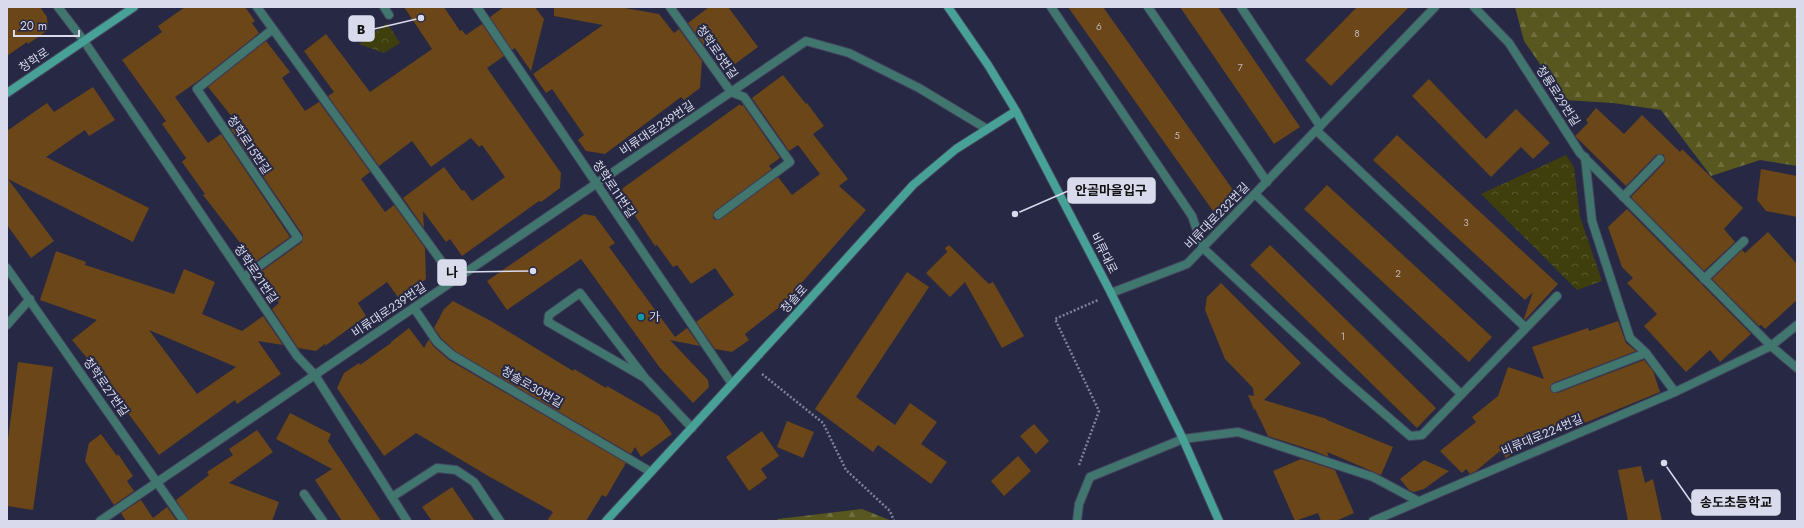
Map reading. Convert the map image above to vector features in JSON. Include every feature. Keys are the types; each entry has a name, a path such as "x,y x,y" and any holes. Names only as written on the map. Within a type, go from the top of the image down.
{"street":[{"name":"청학로21번길","path":"58,7 84,41 297,356 315,375 407,521"},
{"name":"청학로","path":"7,93 134,7"},
{"path":"257,7 455,280"},
{"path":"384,7 389,15"},
{"name":"청학로5번길","path":"670,7 731,92"},
{"name":"비류대로","path":"948,7 988,65 1016,111 1111,293 1183,439 1219,521"},
{"path":"1052,7 1192,216 1203,248 1343,378 1410,436 1422,435 1557,296"},
{"path":"1148,7 1266,182"},
{"path":"1241,7 1318,128 1526,328"},
{"name":"비류대로232번길","path":"1111,293 1187,264 1435,7"},
{"name":"청룡로29번길","path":"1474,7 1509,43 1580,153 1771,346 1797,368"},
{"name":"청학로11번길","path":"479,8 732,384"},
{"name":"청학로15번길","path":"244,278 298,238 197,89 272,29"},
{"name":"비류대로239번길","path":"100,521 806,41 849,53 919,88 987,129"},
{"path":"718,215 790,162 744,97 731,92"},
{"name":"청솔로","path":"606,521 913,184 956,150 1016,111"},
{"path":"1585,158 1592,221 1630,338 1646,353 1675,392"},
{"path":"1623,197 1660,159"},
{"path":"1255,194 1461,394"},
{"path":"1704,279 1744,241"},
{"name":"청학로27번길","path":"7,268 184,521"},
{"path":"645,378 548,322 549,315 580,293 645,378 692,428"},
{"path":"7,325 30,299"},
{"name":"청솔로30번길","path":"414,308 437,342 452,354 651,472"},
{"name":"비류대로224번길","path":"1373,521 1675,392 1771,346 1797,325"},
{"path":"1555,388 1646,353"},
{"path":"1078,521 1079,504 1090,477 1183,439 1238,432 1373,477 1418,501"},
{"path":"392,497 436,468 456,470 474,482 500,521"},
{"path":"304,494 323,521"}],"path":[{"path":"1078,472 1099,411 1055,319 1111,293"},
{"path":"750,364 823,423 846,470 890,511 894,521"}],"green space":[{"path":"1515,7 1797,7 1797,166 1760,160 1711,176 1661,110 1613,103 1565,100 1524,41"},
{"path":"387,23 400,43 384,53 359,44"},
{"path":"1566,155 1574,167 1580,217 1602,281 1577,290 1481,194"},
{"path":"862,509 892,521 776,521 778,519"}],"building":[{"path":"7,7 40,7 47,17 48,30 7,56"},
{"path":"185,7 245,7 255,21 252,23 259,33 201,79 175,97 208,143 221,134 290,237 255,262 203,195 205,194 182,162 186,158 162,124 166,121 122,60 162,32 158,26"},
{"path":"404,7 444,7 460,31 462,30 466,35 482,24 504,56 487,68 561,173 560,188 541,202 539,201 462,256 450,239 446,242 423,211 424,228 403,198 444,167 462,191 464,190 472,201 505,177 482,145 479,147 471,138 431,167 412,141 379,166 328,96 334,92 304,51 326,34 370,92 432,49"},
{"path":"504,7 535,7 544,19 531,71 515,48 512,50 490,17"},
{"path":"554,7 619,7 659,14 674,33 679,29 702,61 700,88 684,100 681,97 605,154 586,151 578,140 584,135 552,89 546,93 533,74 603,25 554,16"},
{"path":"709,7 728,7 758,47 735,64 706,26 704,45 688,23"},
{"path":"1068,7 1103,7 1236,194 1213,211"},
{"path":"1180,7 1218,7 1300,127 1274,144"},
{"path":"1357,7 1409,7 1331,86 1305,60"},
{"path":"266,41 290,72 282,78 305,111 319,102 370,172 361,179 385,212 394,205 425,248 426,279 400,300 387,282 358,303 366,316 316,351 298,348 272,309 279,303 260,279 265,274 262,271 302,242 303,235 230,128 237,123 208,87"},
{"path":"783,75 824,126 813,134 848,179 839,186 866,210 782,305 745,334 749,340 732,352 715,349 696,322 734,295 715,268 691,284 677,265 673,267 657,245 655,246 621,195 623,188 740,104 741,106 743,105 780,158 769,166 772,169 715,211 713,213 713,218 716,220 721,219 778,177 792,195 820,174 798,145 789,151 752,98"},
{"path":"1429,79 1486,139 1516,109 1550,143 1533,159 1521,147 1491,177 1412,96"},
{"path":"93,87 115,120 89,136 85,130 46,157 149,208 133,242 8,179 54,241 31,258 7,225 7,131 47,103 54,112"},
{"path":"1596,108 1624,134 1642,115 1680,152 1682,149 1743,208 1724,229 1735,242 1704,271 1631,197 1664,163 1664,155 1656,155 1626,186 1575,136 1588,123 1586,120"},
{"path":"1397,135 1558,284 1525,320 1524,318 1533,292 1525,300 1373,160"},
{"path":"1761,169 1797,176 1797,217 1766,211 1757,200"},
{"path":"1327,185 1492,337 1469,362 1304,209"},
{"path":"1627,209 1751,334 1720,362 1710,350 1686,372 1644,326 1657,314 1627,283 1633,278 1622,267 1608,227"},
{"path":"584,214 595,216 615,243 609,247 675,337 687,328 700,346 670,340 708,380 709,387 693,403 660,368 581,259 507,310 487,281"},
{"path":"1768,232 1797,264 1797,300 1765,329 1761,325 1759,326 1712,279 1742,250 1745,253"},
{"path":"949,245 989,284 993,282 1024,336 1002,348 965,282 950,297 926,273 947,252 945,248"},
{"path":"1270,245 1436,408 1417,428 1250,265"},
{"path":"56,251 86,262 85,265 174,294 184,269 215,282 202,314 242,331 263,316 283,345 258,341 281,374 237,404 235,400 159,455 122,405 125,403 99,368 97,370 72,340 97,320 40,300","holes":["149,330 236,367 197,394"]},
{"path":"907,272 929,287 856,397 895,425 910,403 937,422 921,444 947,462 931,484 878,445 873,452 815,409"},
{"path":"1221,283 1301,363 1264,400 1327,419 1393,447 1381,475 1327,452 1329,457 1268,436 1248,395 1254,396 1253,388 1225,359 1205,310 1207,297"},
{"path":"453,301 491,321 573,371 574,369 606,388 607,386 659,416 672,434 641,457 635,447 631,454 455,351 441,338 434,328 444,309"},
{"path":"1618,321 1626,343 1636,351 1553,383 1550,390 1557,393 1644,360 1653,371 1660,392 1570,429 1567,421 1537,443 1532,438 1506,458 1500,451 1476,471 1470,474 1466,469 1462,473 1440,451 1476,422 1472,417 1498,396 1508,367 1544,379 1532,347 1588,328 1589,331"},
{"path":"409,328 424,348 429,339 433,346 449,360 626,463 606,497 602,495 586,521 547,521 553,512 416,433 384,456 337,388 344,373 359,363 360,365"},
{"path":"18,362 53,367 33,510 7,506 7,447"},
{"path":"290,413 331,434 328,441 381,521 342,521 315,480 332,469 276,439"},
{"path":"787,421 814,432 803,458 777,447"},
{"path":"1034,424 1049,441 1036,454 1020,436"},
{"path":"257,430 273,452 229,483 279,502 272,521 189,521 176,500 209,475 207,472 233,455 229,449"},
{"path":"762,431 779,456 761,469 767,478 749,491 726,457"},
{"path":"101,434 117,456 118,454 133,476 127,481 134,491 114,505 85,461 89,443"},
{"path":"1018,456 1031,471 1004,496 991,481"},
{"path":"1301,459 1335,470 1354,513 1336,521 1321,521 1318,513 1295,521 1273,471"},
{"path":"1424,460 1449,471 1424,489 1414,492 1409,490 1400,479"},
{"path":"1641,466 1645,483 1653,479 1662,521 1628,521 1618,470"},
{"path":"452,487 475,521 432,521 422,507"},
{"path":"141,500 153,518 167,507 177,521 126,521 121,513"}],"place":[{"name":"B","path":"421,18"},
{"name":"안골마을입구","path":"1015,214"},
{"name":"나","path":"533,271"},
{"name":"가","path":"641,317"},
{"name":"송도초등학교","path":"1664,463"}]}
